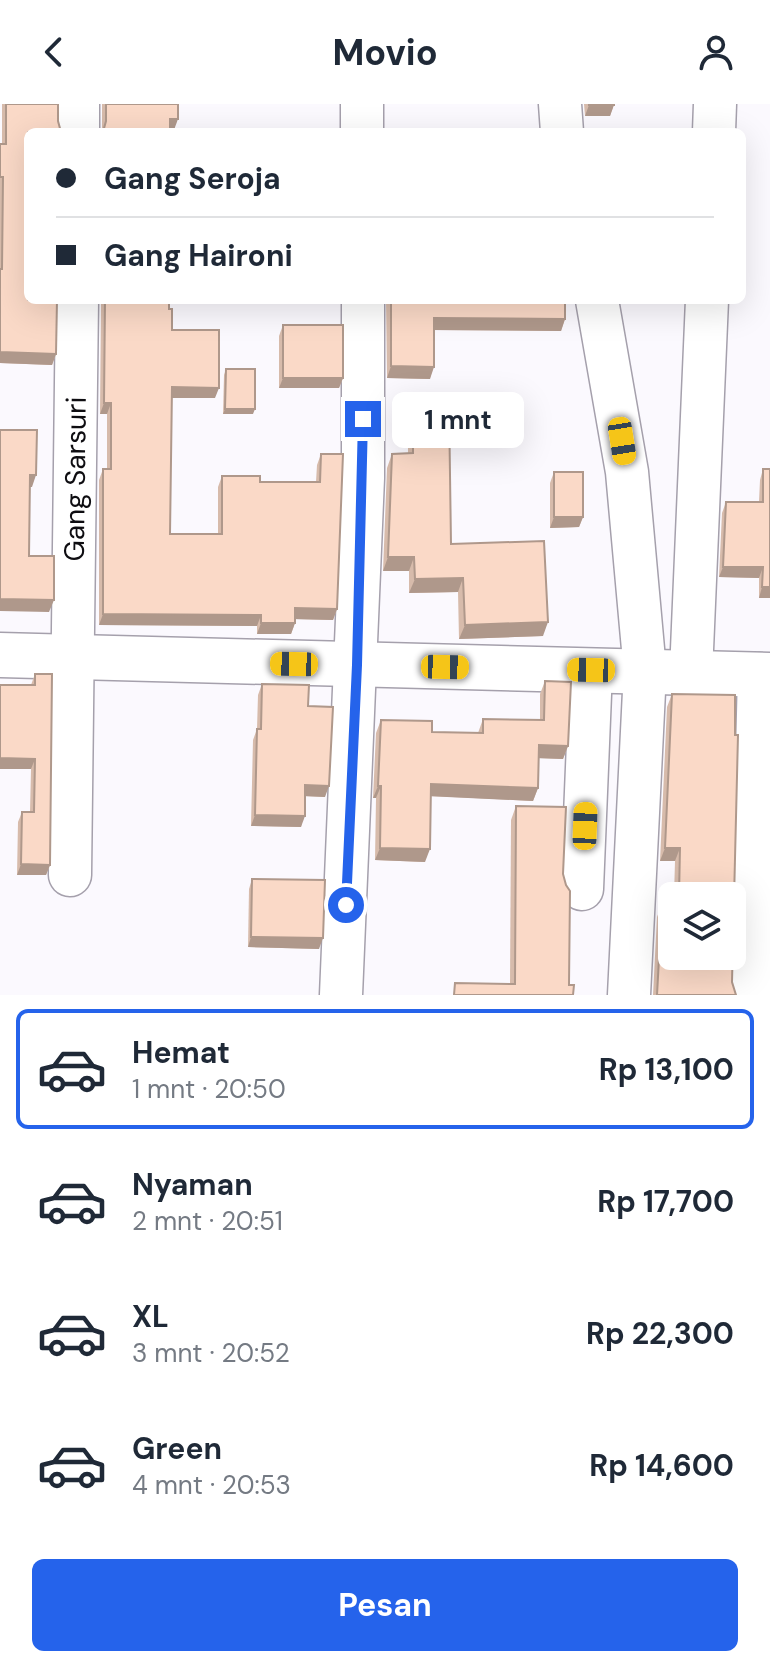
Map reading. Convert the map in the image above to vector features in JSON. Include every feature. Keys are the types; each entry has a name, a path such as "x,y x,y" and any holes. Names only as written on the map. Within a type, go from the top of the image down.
{"highway":[{"path":"0,655 764,674"}],"street":[{"path":"78,104 78,128"},
{"path":"362,104 362,128"},
{"path":"560,104 562,128"},
{"path":"714,128 715,104"},
{"name":"Gang Sarsuri","path":"70,875 77,304"},
{"path":"341,995 363,478 363,304"},
{"path":"598,304 627,472 645,671 629,995"},
{"path":"691,673 707,304"},
{"path":"582,889 591,670"},
{"path":"751,995 764,674"}],"building":[{"path":"6,104 58,104 60,128 24,128 24,304 57,304 56,354 0,352 3,177 0,177 0,144 6,144"},
{"path":"106,104 178,104 178,119 170,119 170,128 104,128"},
{"path":"105,304 169,304 169,309 172,309 172,330 219,330 219,388 172,387 170,534 222,534 222,476 260,476 260,482 320,482 321,454 343,454 337,609 295,608 295,623 261,623 261,615 103,614 103,469 111,469 111,403 104,403"},
{"path":"391,304 565,304 565,319 434,318 434,367 391,366"},
{"path":"283,325 343,325 343,378 283,378"},
{"path":"226,369 255,369 255,409 225,409"},
{"path":"413,404 449,404 451,544 544,541 548,622 465,625 463,578 415,579 414,557 388,557 392,454 413,453"},
{"path":"0,430 37,430 36,475 30,475 29,556 54,556 54,600 0,599"},
{"path":"763,469 770,469 770,587 762,587 763,567 723,567 726,502 763,502"},
{"path":"554,472 583,472 583,517 554,517"},
{"path":"35,674 52,674 50,865 21,864 22,812 34,812 35,759 0,758 0,685 35,685"},
{"path":"545,681 571,682 568,746 539,745 538,788 431,784 430,849 380,848 381,786 378,786 381,720 432,721 432,732 483,733 483,719 544,720"},
{"path":"262,684 309,685 308,706 333,707 329,786 305,785 305,816 255,815 257,729 261,729"},
{"path":"672,694 735,695 735,735 738,735 734,882 679,882 680,848 665,848"},
{"path":"516,806 566,807 563,874 570,891 569,985 574,985 573,995 454,995 455,983 515,984"},
{"path":"252,879 325,880 323,938 251,937"},
{"path":"658,970 732,970 736,995 657,995"}],"route":[{"path":"346,905 357,665 363,419"}]}
